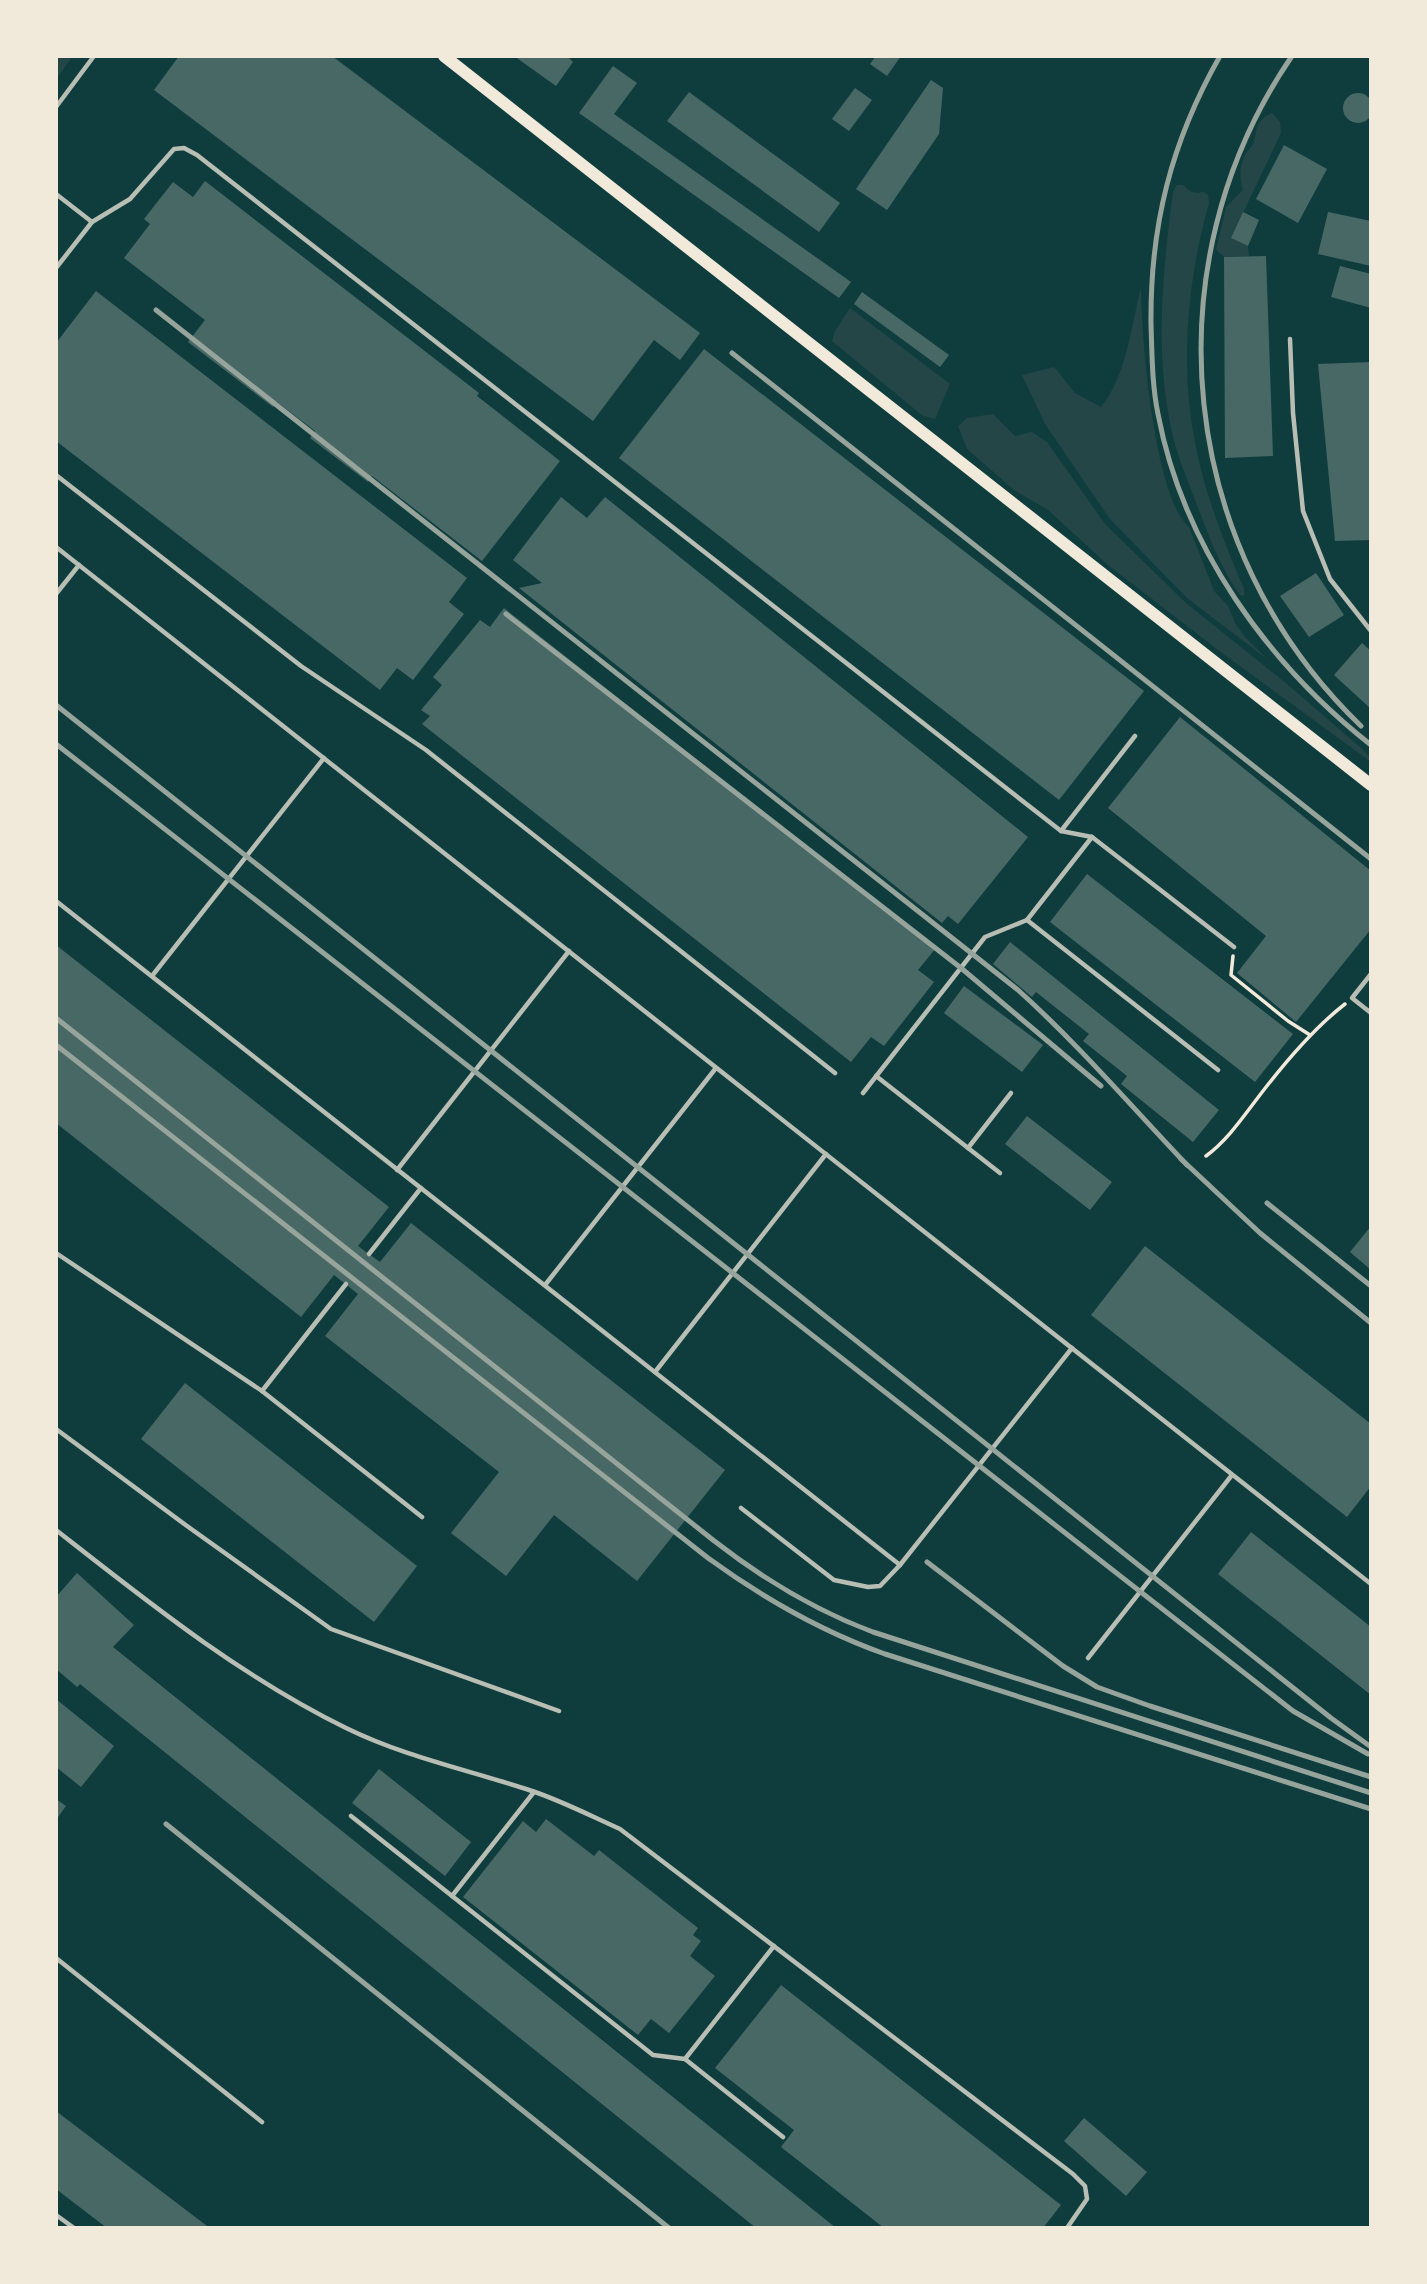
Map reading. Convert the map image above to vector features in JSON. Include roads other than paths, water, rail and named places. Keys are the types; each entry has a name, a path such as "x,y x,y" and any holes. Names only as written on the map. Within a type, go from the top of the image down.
{"main road":[{"path":"447,57 1371,785"}],"lane":[{"path":"56,107 94,56"},
{"path":"56,268 92,222 130,199 174,149 184,148 1061,831 1092,837 1234,947"},
{"path":"56,194 92,222"},
{"path":"1290,339 1293,412 1303,511 1330,579 1371,631"},
{"path":"56,475 301,666 426,750 835,1073"},
{"path":"56,547 1371,1584"},
{"path":"56,594 79,565"},
{"path":"1061,831 1135,736"},
{"path":"152,976 324,758"},
{"path":"863,1093 985,937 1027,920 1092,837"},
{"path":"56,901 900,1565"},
{"path":"1027,920 1218,1070"},
{"path":"397,1170 569,951"},
{"path":"1371,974 1352,998 1371,1013"},
{"path":"545,1285 716,1068"},
{"path":"876,1076 1000,1174"},
{"path":"968,1148 1011,1093"},
{"path":"655,1372 827,1154"},
{"path":"369,1254 421,1188"},
{"path":"56,1253 261,1391 422,1517"},
{"path":"261,1391 346,1284"},
{"path":"741,1508 834,1580 868,1587 880,1586 900,1565 1072,1348"},
{"path":"56,1429 331,1629 559,1711"},
{"path":"1088,1658 1232,1475"},
{"path":"56,1530 178,1625 256,1677 345,1727 406,1753 534,1792 620,1829 1073,2174 1085,2186 1087,2199 1067,2228"},
{"path":"452,1896 534,1792"},
{"path":"351,1816 653,2054 685,2059 783,2137"},
{"path":"685,2059 774,1946"},
{"path":"56,1958 262,2122"},
{"path":"56,2216 74,2228"}],"railway":[{"path":"1220,56 1188,120 1176,153 1159,219 1154,253 1151,324 1153,381 1158,414 1170,463 1187,510 1209,555 1235,598 1264,639 1297,677 1333,713 1371,745"},
{"path":"1292,56 1246,138 1216,225 1202,314 1204,404 1221,492 1253,577 1300,655 1361,726"},
{"path":"156,310 1018,990 1083,1054 1187,1165"},
{"path":"732,353 1371,859"},
{"path":"506,614 961,968 1101,1086"},
{"path":"56,705 1331,1718 1371,1747"},
{"path":"56,744 1293,1711 1368,1754"},
{"path":"56,1018 713,1540 790,1592 830,1614 873,1632 1371,1793"},
{"path":"56,1045 708,1558 771,1600 838,1635 885,1654 1371,1809"},
{"path":"1181,1159 1260,1233 1371,1323"},
{"path":"1267,1203 1371,1286"},
{"path":"927,1562 1063,1666 1097,1687 1371,1777"},
{"path":"166,1824 669,2228"}]}
